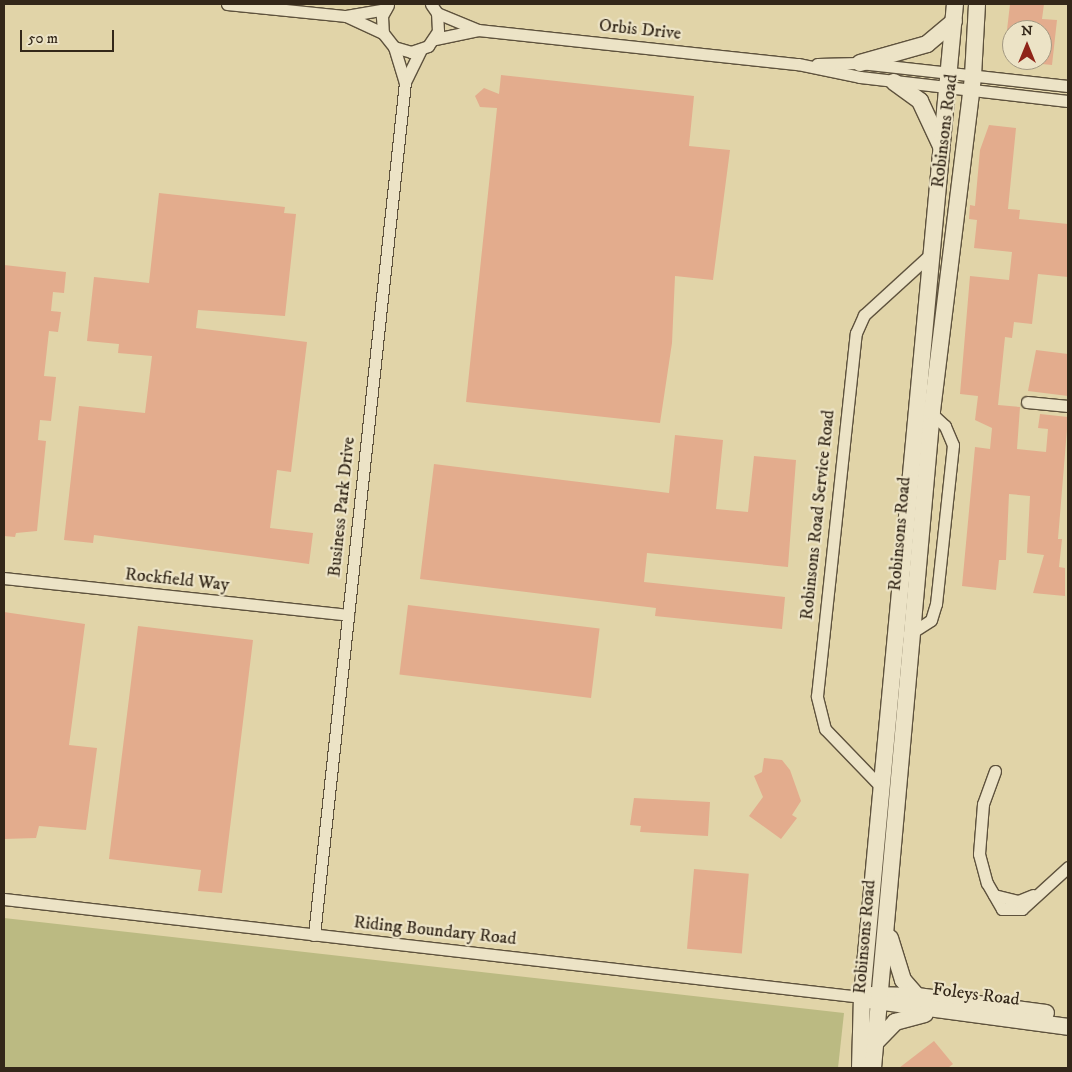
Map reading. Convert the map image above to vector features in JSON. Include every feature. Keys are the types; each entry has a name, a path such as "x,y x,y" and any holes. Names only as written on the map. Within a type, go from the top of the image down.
{"main road":[{"name":"Robinsons Road","path":"926,410 933,252 956,4"},
{"name":"Robinsons Road","path":"873,1068 887,921 905,636 926,410 972,83 977,4"},
{"path":"860,63 927,44 954,21"},
{"path":"894,82 920,101 942,148"},
{"name":"Robinsons Road","path":"860,1068 862,997 883,789 905,636"},
{"path":"887,921 903,980 917,996"},
{"name":"Foleys Road","path":"879,999 917,996 1068,1016"},
{"path":"862,997 879,999"},
{"name":"Foleys Road","path":"879,999 955,1012 1068,1027"},
{"path":"876,1042 894,1022 955,1012"}],"street":[{"path":"227,4 346,16 383,33 394,47 420,51 435,39 434,9"},
{"path":"346,16 387,6 383,33"},
{"name":"Orbis Drive","path":"434,9 478,30"},
{"name":"Orbis Drive","path":"435,39 478,30 798,64 894,82 948,81"},
{"name":"Business Park Drive","path":"394,47 405,82"},
{"name":"Business Park Drive","path":"314,935 405,82 420,51"},
{"name":"Orbis Drive","path":"798,64 860,63 948,81"},
{"path":"948,81 1068,86"},
{"path":"972,83 1068,101"},
{"name":"Robinsons Road Service Road","path":"883,789 825,729 817,696 856,333 864,315 933,252"},
{"path":"1027,402 1065,404"},
{"path":"905,636 931,620 936,604 953,445 926,410"},
{"name":"Rockfield Way","path":"4,578 348,615"},
{"path":"995,771 983,804 979,840 982,870 994,895 1018,901 1037,893 1068,868"},
{"name":"Riding Boundary Road","path":"4,899 862,997"}],"shaded area":[{"path":"4,918 844,1013 838,1068 4,1068"}],"building":[{"path":"1010,4 1044,4 1042,19 1057,20 1052,65 1052,20 1008,20"},
{"path":"501,75 694,96 689,146 730,150 713,280 675,276 672,343 660,423 466,402 497,108 480,107 475,96 484,88 499,94"},
{"path":"989,125 1016,128 1008,209 1020,210 1019,219 1068,224 1068,277 1038,274 1032,324 1014,322 1012,338 1005,337 998,405 1020,407 1017,449 1046,452 1048,429 1038,428 1040,414 1068,417 1058,539 1062,539 1059,567 1065,568 1065,596 1033,593 1044,555 1027,553 1030,496 1009,494 1006,560 999,560 996,590 962,586 975,447 990,449 992,428 975,420 978,396 960,394 970,276 1009,280 1012,252 974,248 977,220 969,219 970,205 975,206 980,150"},
{"path":"159,193 285,207 284,213 296,214 285,316 198,310 196,328 307,342 291,472 277,470 270,528 313,533 309,564 94,535 93,543 64,540 79,406 145,413 152,356 118,353 119,344 87,341 94,277 149,283"},
{"path":"4,265 66,272 64,293 53,292 51,311 61,312 58,332 49,331 44,376 56,377 51,421 40,420 38,440 46,441 37,531 16,533 15,537 4,536"},
{"path":"1036,350 1068,354 1068,396 1028,391"},
{"path":"675,435 723,440 716,509 748,512 754,456 796,460 788,567 647,553 644,582 785,597 782,629 655,616 656,608 420,579 434,464 669,493"},
{"path":"408,605 600,629 591,698 399,674"},
{"path":"4,612 85,624 69,745 97,748 86,830 39,826 36,838 4,839"},
{"path":"138,626 253,640 222,893 198,891 201,870 109,859"},
{"path":"764,758 782,760 790,770 801,801 792,815 797,818 781,839 749,816 763,797 754,776 762,772"},
{"path":"634,798 710,802 708,836 640,832 641,826 630,825"},
{"path":"694,869 749,874 742,953 687,949"},
{"path":"934,1041 953,1064 948,1068 899,1068"}]}
